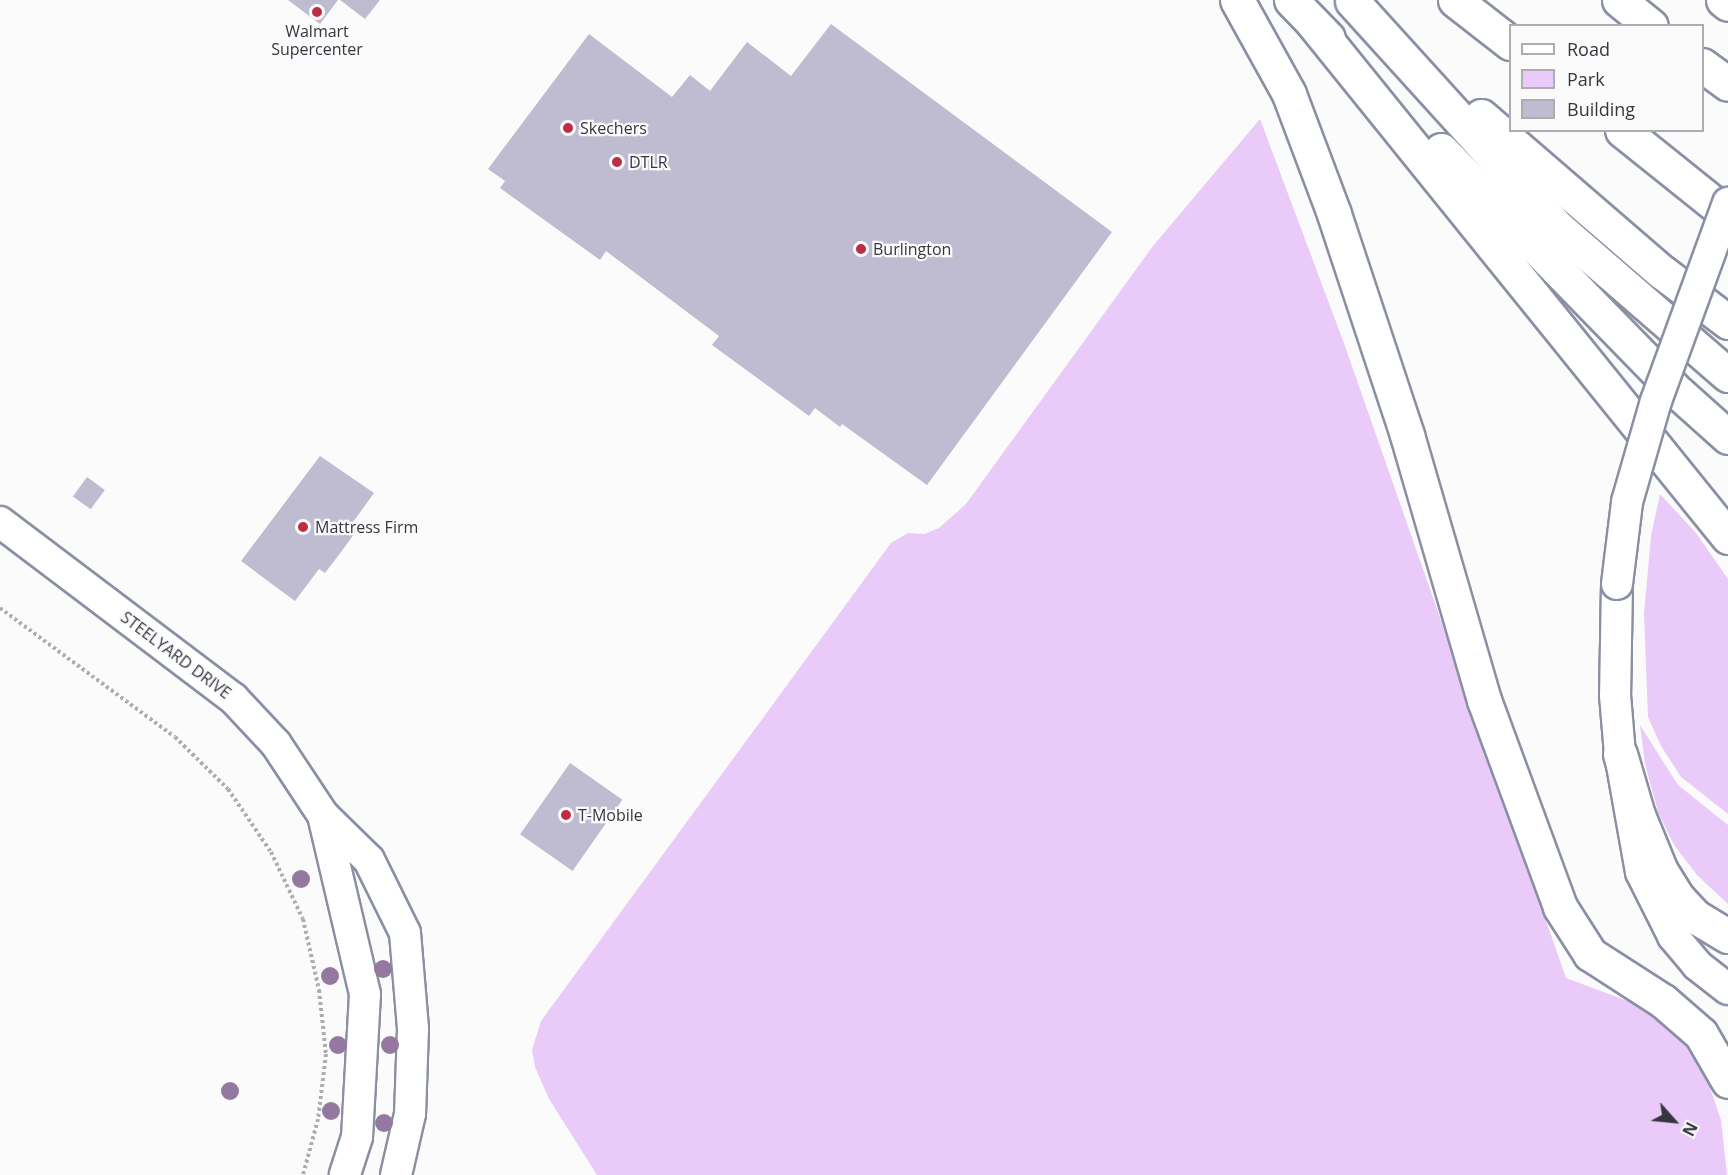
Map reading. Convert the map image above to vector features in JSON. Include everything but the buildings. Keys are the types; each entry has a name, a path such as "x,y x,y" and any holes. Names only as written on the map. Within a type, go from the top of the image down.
{"highway":[{"path":"1237,0 1289,94 1334,214 1407,435 1484,700 1560,907 1590,954 1663,1001 1701,1034 1728,1081"},
{"path":"1352,0 1644,257 1728,322"},
{"path":"1352,0 1557,227 1728,375"},
{"path":"1455,0 1509,42"},
{"path":"1619,0 1649,24"},
{"path":"1723,0 1728,3"},
{"path":"1302,11 1543,252 1672,387 1728,437"},
{"path":"1302,11 1523,279 1728,537"},
{"path":"1704,66 1728,84"},
{"path":"1624,132 1728,215"},
{"path":"1620,754 1638,815 1661,871 1678,898 1696,917 1728,936"}],"street":[{"path":"1728,203 1656,401 1627,502 1617,584 1615,695 1620,754 1634,842 1650,896 1687,953 1728,989"},
{"name":"STEELYARD DRIVE","path":"0,522 233,698 276,744 323,815 369,860 405,933 412,1029 410,1114 396,1175"},
{"name":"STEELYARD DRIVE","path":"323,815 364,994 357,1137 345,1175"}],"path":[{"path":"0,608 175,736 228,789 271,852 303,919 319,990 326,1054 318,1119 303,1175"}],"green space":[{"path":"1260,119 1345,346 1566,978 1660,1013 1699,1056 1721,1120 1727,1175 597,1175 549,1099 535,1067 532,1050 541,1021 891,543 908,533 924,534 939,528 966,504 1153,246"},
{"path":"1660,494 1696,533 1728,579 1728,814 1681,777 1661,746 1648,717 1644,614 1651,536"},
{"path":"1640,725 1678,785 1728,825 1728,904 1697,875 1674,845 1658,812 1645,764"}],"place":[{"name":"Walmart Supercenter","path":"317,12"},
{"name":"Skechers","path":"568,128"},
{"name":"DTLR","path":"617,162"},
{"name":"Burlington","path":"861,249"},
{"name":"Mattress Firm","path":"303,527"},
{"name":"T-Mobile","path":"566,815"}]}
